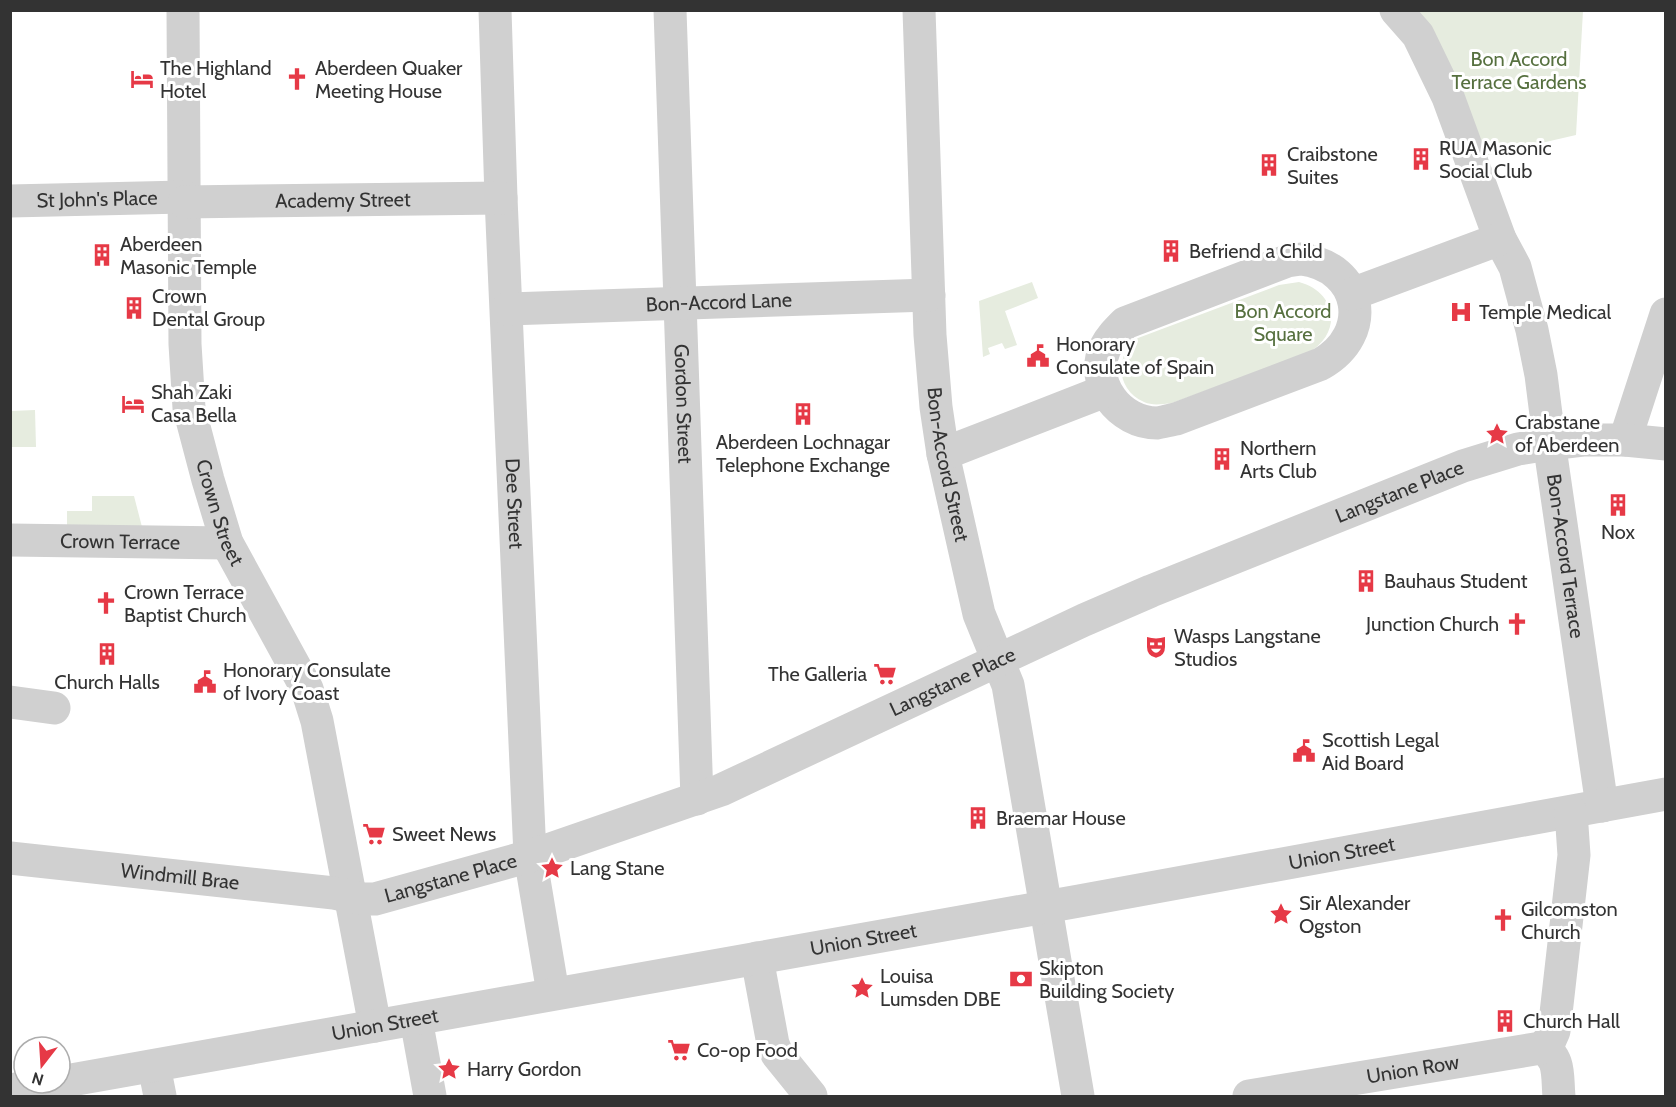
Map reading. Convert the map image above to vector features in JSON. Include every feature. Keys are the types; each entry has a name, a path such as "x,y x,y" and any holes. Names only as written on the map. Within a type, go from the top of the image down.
{"street":[{"name":"Crown Street","path":"183,10 185,344 189,408 227,543 307,689 317,721 375,1026"},
{"name":"Dee Street","path":"495,10 530,856 553,993"},
{"name":"Gordon Street","path":"670,10 697,799"},
{"name":"Bon-Accord Street","path":"919,10 929,295 936,407 943,454 979,614 1008,685 1046,907"},
{"name":"Bon-Accord Terrace","path":"1396,10 1418,35 1448,97 1500,239 1515,267 1532,330 1541,375 1602,806"},
{"name":"Academy Street","path":"184,199 501,198"},
{"name":"St John's Place","path":"10,201 184,199"},
{"path":"1352,294 1500,239"},
{"path":"1301,259 1324,264 1335,271 1344,280 1352,294 1355,313 1350,338 1342,349 1321,364 1176,419 1158,423 1141,421 1125,413 1105,391 1102,375 1104,351 1113,335 1125,323 1142,316 1287,261 1301,259"},
{"name":"Bon-Accord Lane","path":"507,309 929,295"},
{"path":"1625,440 1665,314"},
{"path":"943,454 1105,391"},
{"name":"Langstane Place","path":"351,896 363,900 375,899 530,856 697,799 1151,591 1463,466 1518,449 1583,440 1625,440 1665,444"},
{"name":"Crown Terrace","path":"10,540 227,543"},
{"path":"10,702 54,708"},
{"name":"Union Street","path":"72,1082 157,1081 375,1026 1665,794"},
{"path":"1559,1096 1555,1059 1548,1051 1541,1048 1550,1040 1554,1031 1574,855 1570,812"},
{"name":"Windmill Brae","path":"10,858 351,896"},
{"path":"1046,907 1077,1096"},
{"path":"757,958 773,1044 777,1054 811,1096"},
{"path":"416,1019 430,1096"},
{"name":"Union Row","path":"1249,1096 1541,1048"}],"green space":[{"name":"Bon Accord Terrace Gardens","path":"1418,11 1583,11 1576,135 1480,157"},
{"path":"1032,282 1038,298 1005,311 1017,345 1005,349 1002,343 988,348 990,354 983,357 979,301"},
{"name":"Bon Accord Square","path":"1299,282 1312,287 1321,294 1331,314 1331,324 1327,335 1308,353 1172,403 1144,402 1135,397 1123,381 1122,363 1125,353 1138,338 1279,285"},
{"path":"35,410 36,447 11,447 11,411"},
{"path":"92,496 134,496 142,527 67,526 67,511 92,511"}],"place":[{"name":"The Highland Hotel","path":"142,79"},
{"name":"Aberdeen Quaker Meeting House","path":"297,79"},
{"name":"RUA Masonic Social Club","path":"1421,159"},
{"name":"Craibstone Suites","path":"1269,165"},
{"name":"Befriend a Child","path":"1171,251"},
{"name":"Aberdeen Masonic Temple","path":"102,255"},
{"name":"Crown Dental Group","path":"134,308"},
{"name":"Temple Medical","path":"1461,312"},
{"name":"Honorary Consulate of Spain","path":"1038,356"},
{"name":"Shah Zaki Casa Bella","path":"133,404"},
{"name":"Aberdeen Lochnagar Telephone Exchange","path":"803,414"},
{"name":"Crabstane of Aberdeen","path":"1497,434"},
{"name":"Northern Arts Club","path":"1222,459"},
{"name":"Nox","path":"1618,505"},
{"name":"Bauhaus Student","path":"1366,581"},
{"name":"Crown Terrace Baptist Church","path":"106,603"},
{"name":"Junction Church","path":"1517,624"},
{"name":"Wasps Langstane Studios","path":"1156,647"},
{"name":"Church Halls","path":"107,654"},
{"name":"The Galleria","path":"885,674"},
{"name":"Honorary Consulate of Ivory Coast","path":"205,682"},
{"name":"Scottish Legal Aid Board","path":"1304,751"},
{"name":"Braemar House","path":"978,818"},
{"name":"Sweet News","path":"374,834"},
{"name":"Lang Stane","path":"552,868"},
{"name":"Sir Alexander Ogston","path":"1281,914"},
{"name":"Gilcomston Church","path":"1503,920"},
{"name":"Skipton Building Society","path":"1021,979"},
{"name":"Louisa Lumsden DBE","path":"862,988"},
{"name":"Church Hall","path":"1505,1021"},
{"name":"Co-op Food","path":"679,1050"},
{"name":"Harry Gordon","path":"449,1069"}]}
